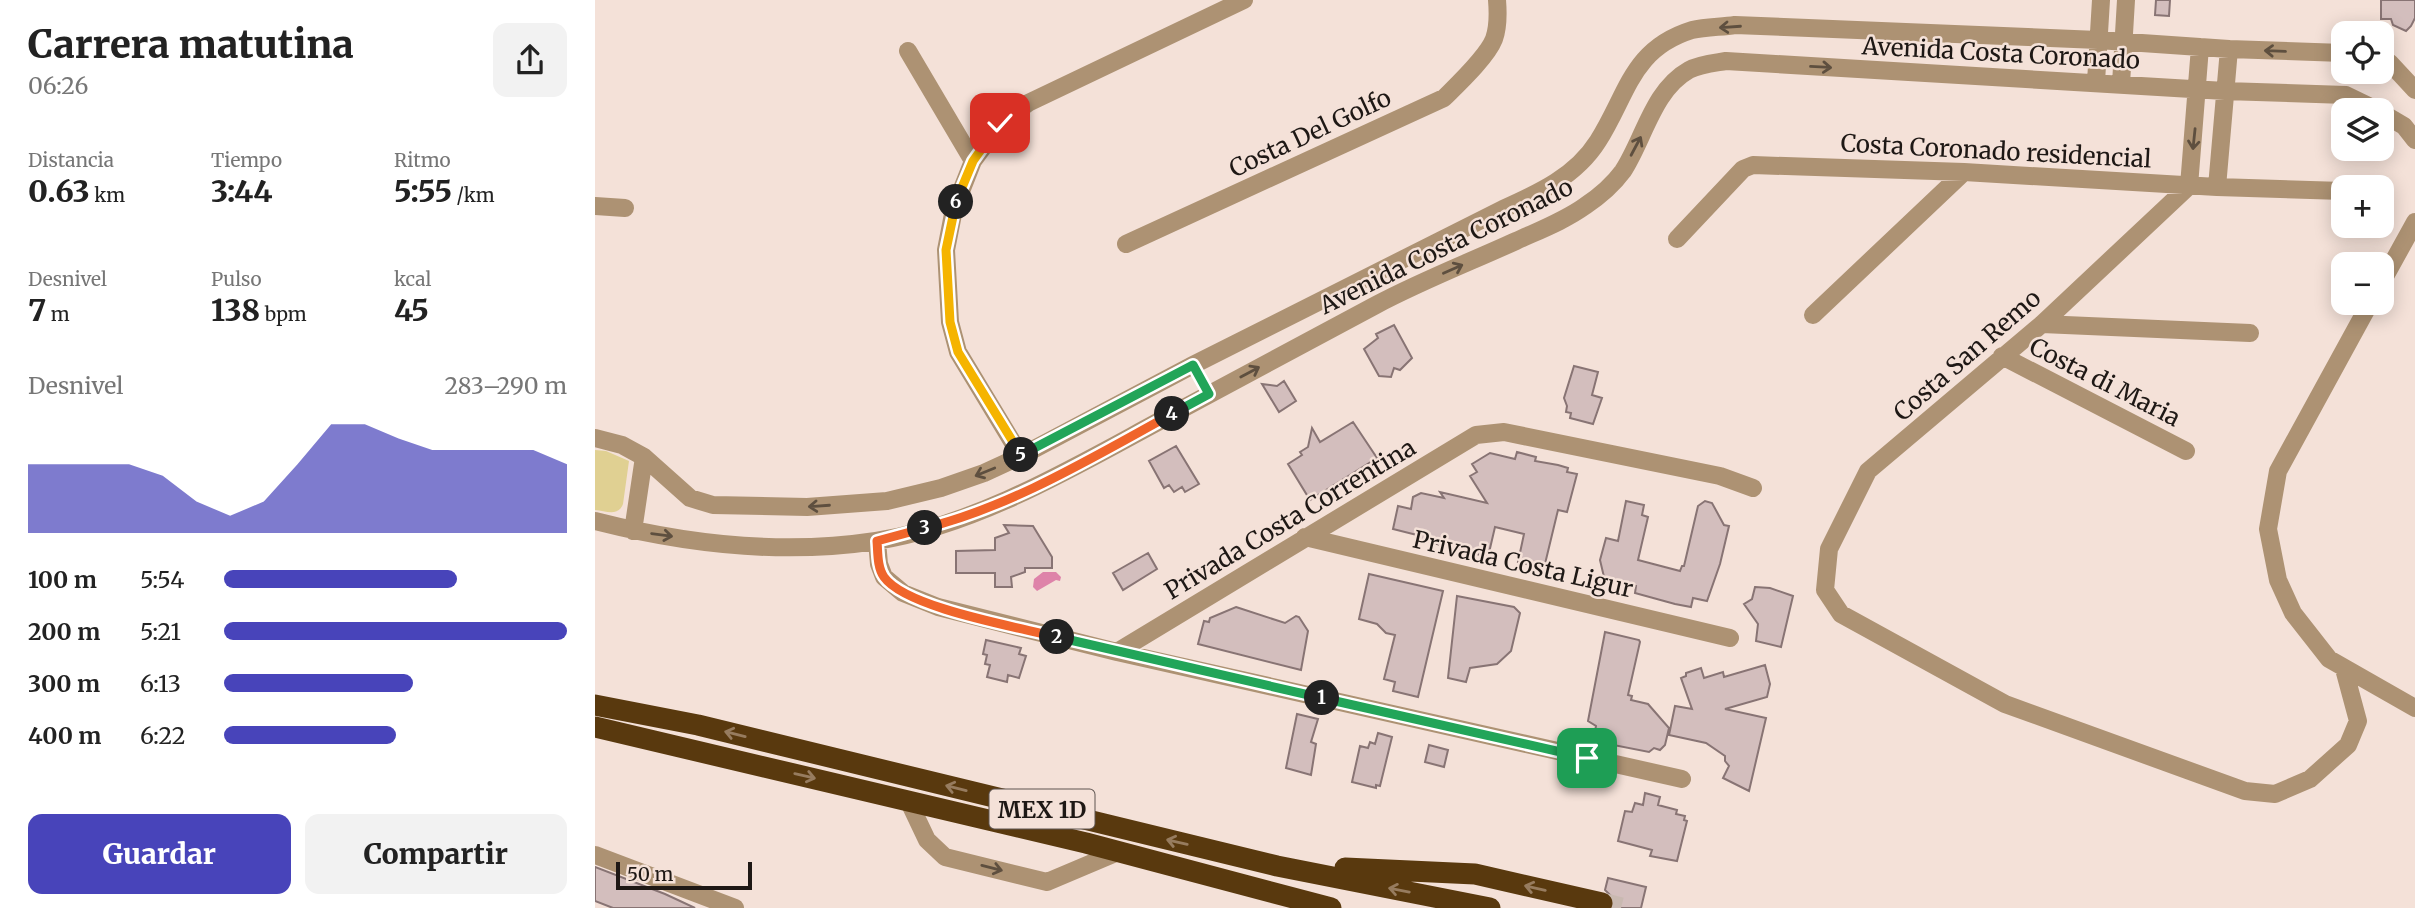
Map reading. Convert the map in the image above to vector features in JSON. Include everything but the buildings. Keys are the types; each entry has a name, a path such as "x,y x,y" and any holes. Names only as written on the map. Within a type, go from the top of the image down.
{"highway":[{"name":"MEX 1D","path":"595,705 698,725 1277,866 1490,908"},
{"name":"MEX 1D","path":"595,727 908,800 1331,908"},
{"path":"1277,866 1475,874 1602,904"},
{"path":"1265,892 1309,908"}],"street":[{"path":"1021,456 958,352 950,322 946,250 954,209 973,161 1000,123 1028,103 1244,0"},
{"name":"Costa Del Golfo","path":"1126,244 1444,98 1469,73 1494,39 1497,0"},
{"path":"2096,82 2101,0"},
{"path":"2121,84 2126,0"},
{"name":"Avenida Costa Coronado","path":"595,438 622,445 644,457 690,498 713,505 768,508 887,501 941,488 983,473 1490,215 1542,192 1569,174 1597,143 1632,75 1659,44 1694,30 1735,25 2331,53"},
{"path":"2189,186 2200,47"},
{"path":"2217,187 2229,50"},
{"path":"908,51 973,161"},
{"name":"Avenida Costa Coronado","path":"595,521 633,531 717,543 794,547 877,541 953,522 1018,494 1385,300 1571,216 1607,191 1623,171 1660,98 1688,70 1707,64 1726,61 2225,91 2346,95 2352,98"},
{"path":"2394,67 2415,90"},
{"path":"2394,119 2411,127"},
{"name":"Costa Coronado residencial","path":"1677,239 1743,169 1753,165 1964,172 2189,186 2331,191"},
{"path":"1813,316 1964,172"},
{"name":"Costa San Remo","path":"2189,186 2042,324 1868,471 1829,549 1825,590 1841,614 2005,704 2245,792 2275,794 2310,779 2348,745 2358,722 2344,669"},
{"path":"595,206 625,208"},
{"path":"2394,260 2415,222"},
{"path":"2363,315 2278,471 2268,529 2278,580 2293,613 2329,659 2415,708"},
{"path":"2042,324 2250,333"},
{"name":"Costa di Maria","path":"2002,356 2186,451"},
{"path":"1193,365 1209,394"},
{"name":"Privada Costa Correntina","path":"1117,652 1476,435 1504,432 1720,476 1753,488"},
{"path":"633,531 644,457"},
{"name":"Privada Costa Ligur","path":"1305,537 1730,638"},
{"path":"877,541 879,564 884,578 903,593 938,607 1117,652 1682,779"},
{"path":"908,800 927,840 945,857 1047,882 1118,852"},
{"path":"595,855 735,908"}],"shaded area":[{"path":"595,450 606,451 629,461 623,504 618,511 595,510"},
{"path":"1043,572 1056,572 1061,577 1060,581 1056,580 1037,591 1033,587 1034,579"}],"tunnel":[{"path":"1602,903 1621,908"}],"route":[{"path":"1000,123 973,161 954,209 946,250 947,289 950,322 958,352 1021,456 1193,365 1209,394 1018,494 953,522 877,541 879,564 884,578 903,593 938,607 1117,652 1587,758"}]}
